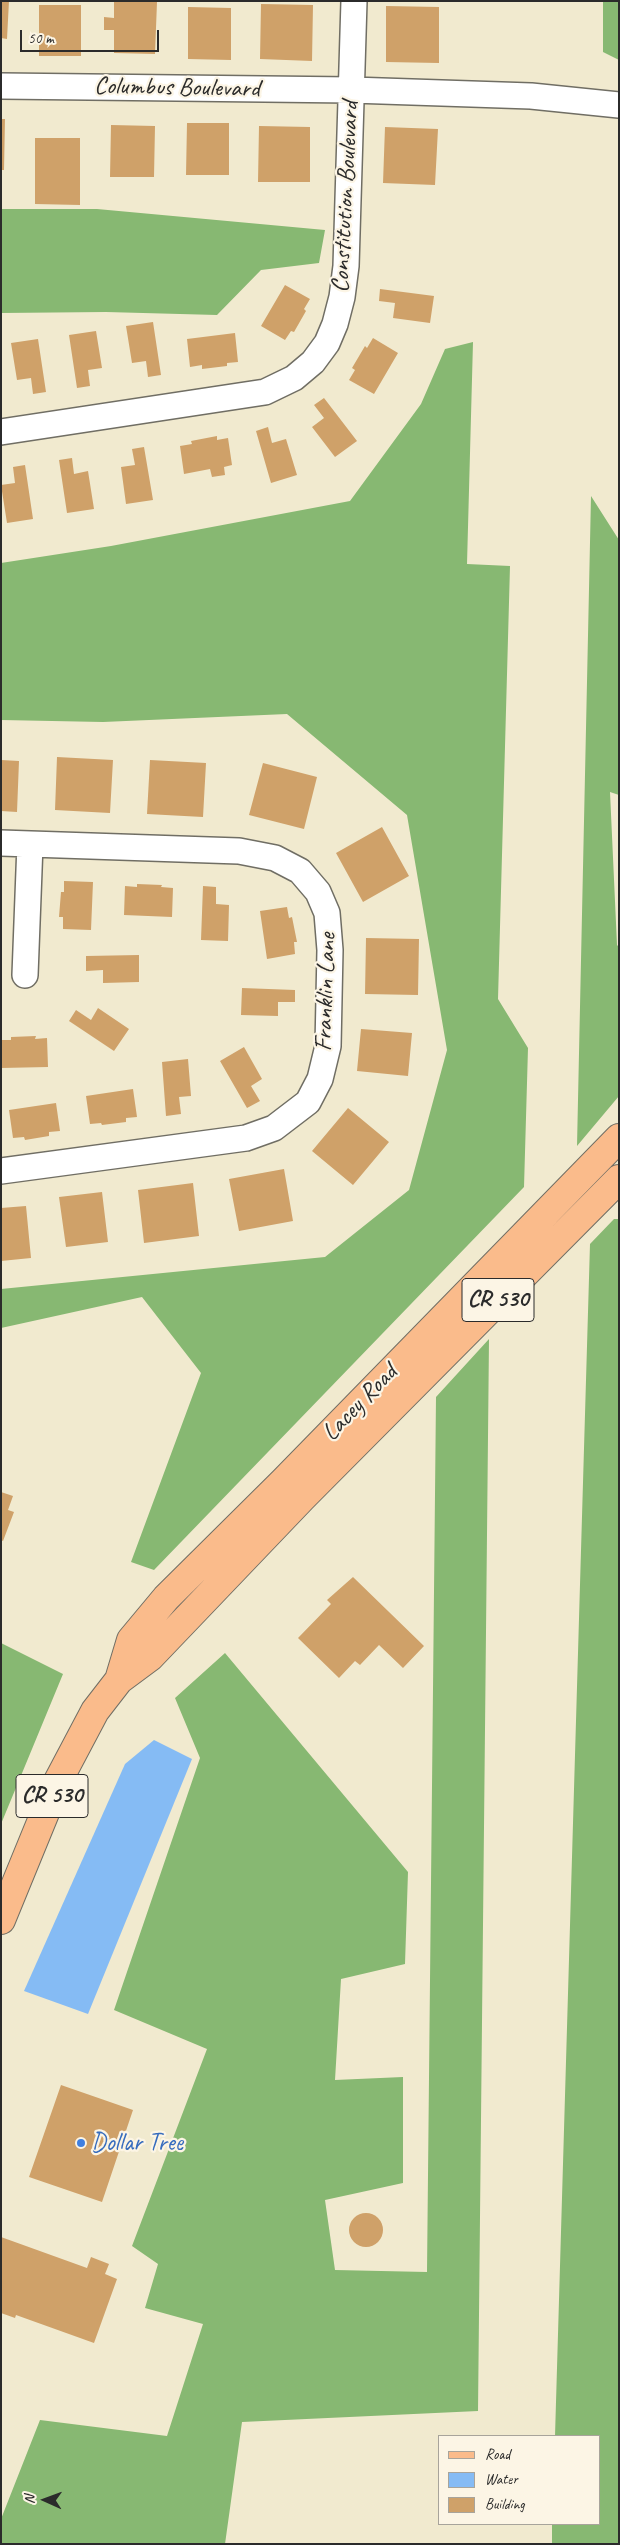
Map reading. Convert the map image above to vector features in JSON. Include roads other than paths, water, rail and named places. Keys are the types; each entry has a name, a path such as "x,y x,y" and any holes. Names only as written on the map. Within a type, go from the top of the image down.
{"main road":[{"name":"Lacey Road","path":"1,1920 58,1781 95,1711 119,1680 131,1640 166,1598 292,1490 368,1413 619,1138"},
{"name":"Lacey Road","path":"368,1413 619,1179"}],"street":[{"name":"Constitution Boulevard","path":"1,432 264,392 294,378 313,362 327,343 342,298 346,266 354,1"},
{"name":"Columbus Boulevard","path":"1,86 352,90 531,96 619,105"},
{"name":"Franklin Lane","path":"1,843 239,852 275,858 300,871 318,892 327,913 330,950 328,1046 320,1079 308,1102 274,1128 246,1138 1,1171"},
{"path":"25,975 30,844"}],"water":[{"path":"154,1740 192,1759 88,2014 24,1991 125,1764"}],"place":[{"name":"Dollar Tree","path":"81,2143"}]}
